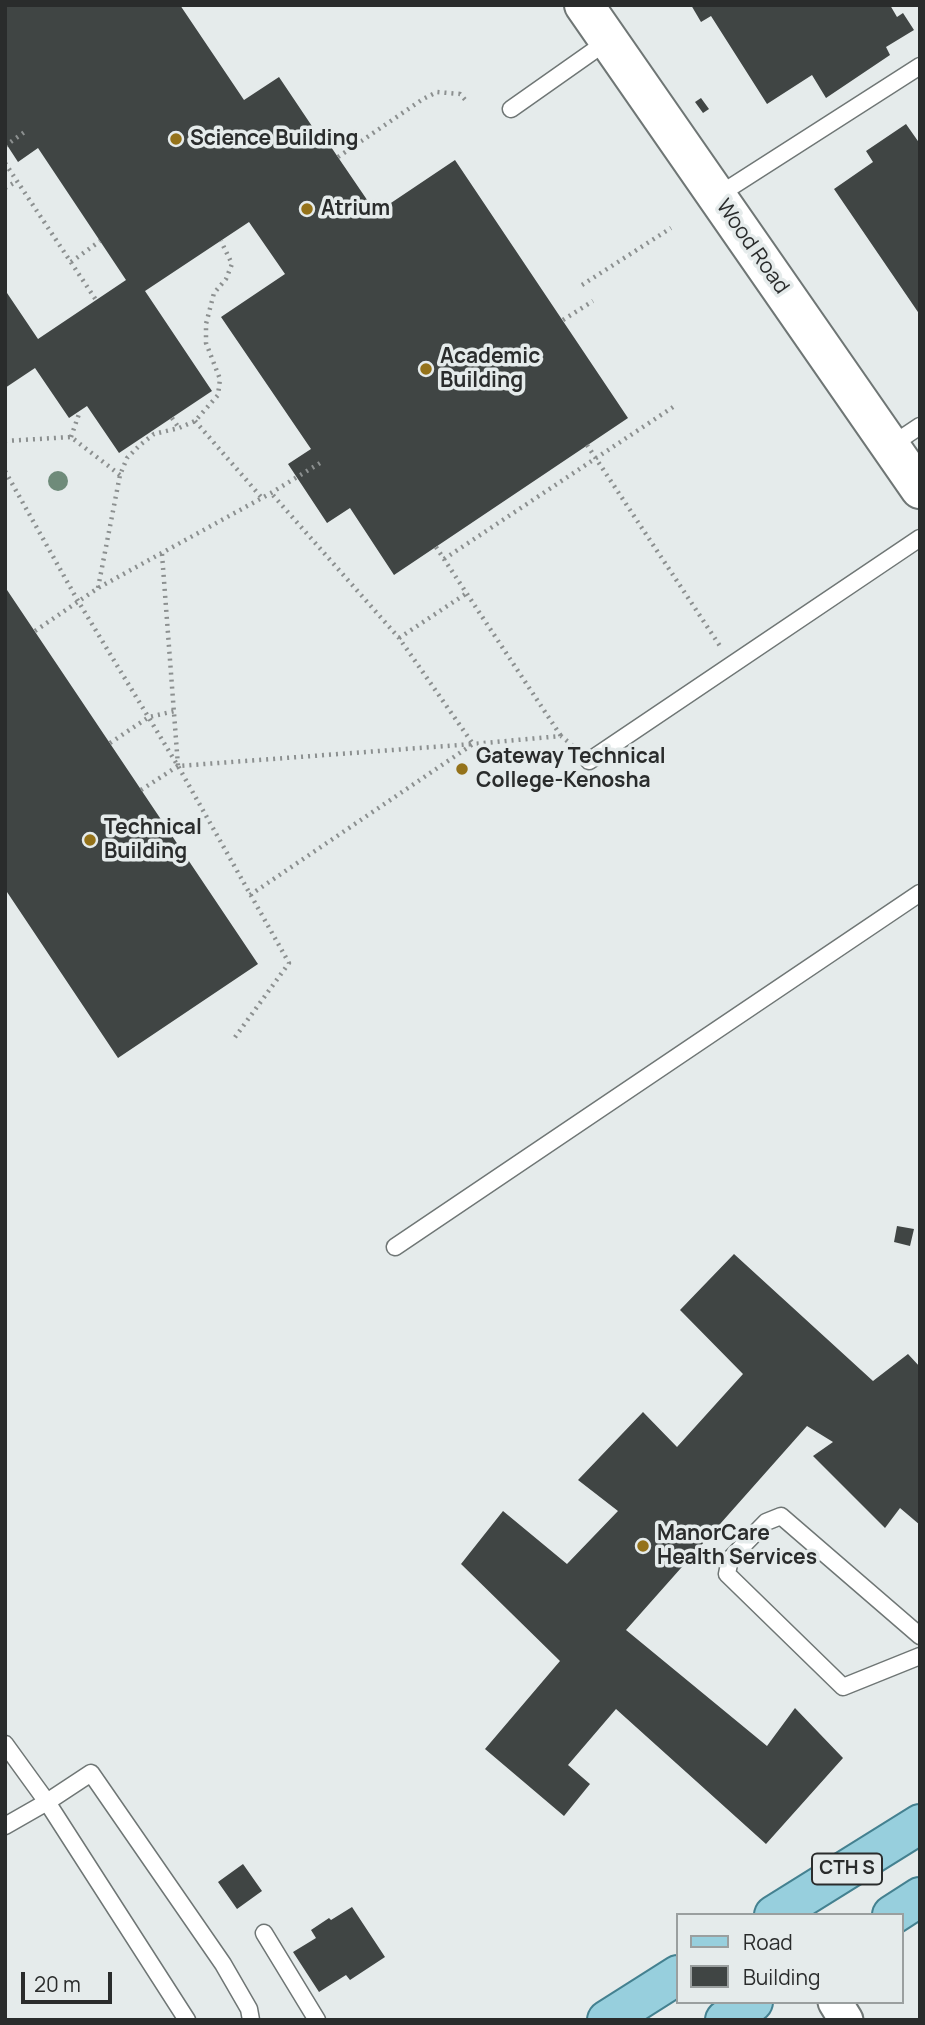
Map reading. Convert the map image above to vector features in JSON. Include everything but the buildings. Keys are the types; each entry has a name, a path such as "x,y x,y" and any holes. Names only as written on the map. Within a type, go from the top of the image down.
{"main road":[{"name":"CTH S","path":"777,1913 920,1824"},
{"name":"CTH S","path":"895,1913 920,1897"},
{"path":"607,2020 676,1976"},
{"path":"725,2020 749,2004"}],"street":[{"name":"Wood Road","path":"584,5 717,196 905,436 920,489"},
{"path":"836,2004 846,2020"}],"lane":[{"path":"511,108 609,40"},
{"path":"717,196 920,66"},
{"path":"589,761 920,538"},
{"path":"395,1247 920,893"},
{"path":"920,1636 781,1516 766,1522 730,1559 727,1574 843,1687 920,1656"},
{"path":"5,1744 47,1802 187,2020"},
{"path":"5,1826 90,1773 223,1964 248,2009 251,2020"},
{"path":"264,1933 317,2020"}],"path":[{"path":"338,158 422,99 437,92 460,94 468,103"},
{"path":"5,146 26,131"},
{"path":"5,163 96,300"},
{"path":"5,188 17,181"},
{"path":"582,285 671,228"},
{"path":"71,262 100,241"},
{"path":"98,588 120,475 127,458 154,434 195,421 218,395 220,379 206,343 206,324 214,293 226,279 232,264 221,241"},
{"path":"563,320 593,301"},
{"path":"444,559 673,407"},
{"path":"71,437 80,411"},
{"path":"172,418 179,428"},
{"path":"195,421 262,498"},
{"path":"5,441 71,437 120,475"},
{"path":"587,445 732,664"},
{"path":"35,631 98,588 320,463"},
{"path":"5,471 78,601 178,766 289,963 233,1040"},
{"path":"271,493 398,638 473,744"},
{"path":"436,547 561,736 589,761"},
{"path":"162,554 178,766"},
{"path":"398,638 467,593"},
{"path":"110,743 149,717 175,711"},
{"path":"141,790 178,766 561,736"},
{"path":"250,895 473,744"}],"place":[{"name":"Science Building","path":"176,139"},
{"name":"Atrium","path":"307,209"},
{"name":"Academic Building","path":"426,369"},
{"name":"Gateway Technical College-Kenosha","path":"462,769"},
{"name":"Technical Building","path":"90,840"},
{"name":"ManorCare Health Services","path":"643,1546"}]}
